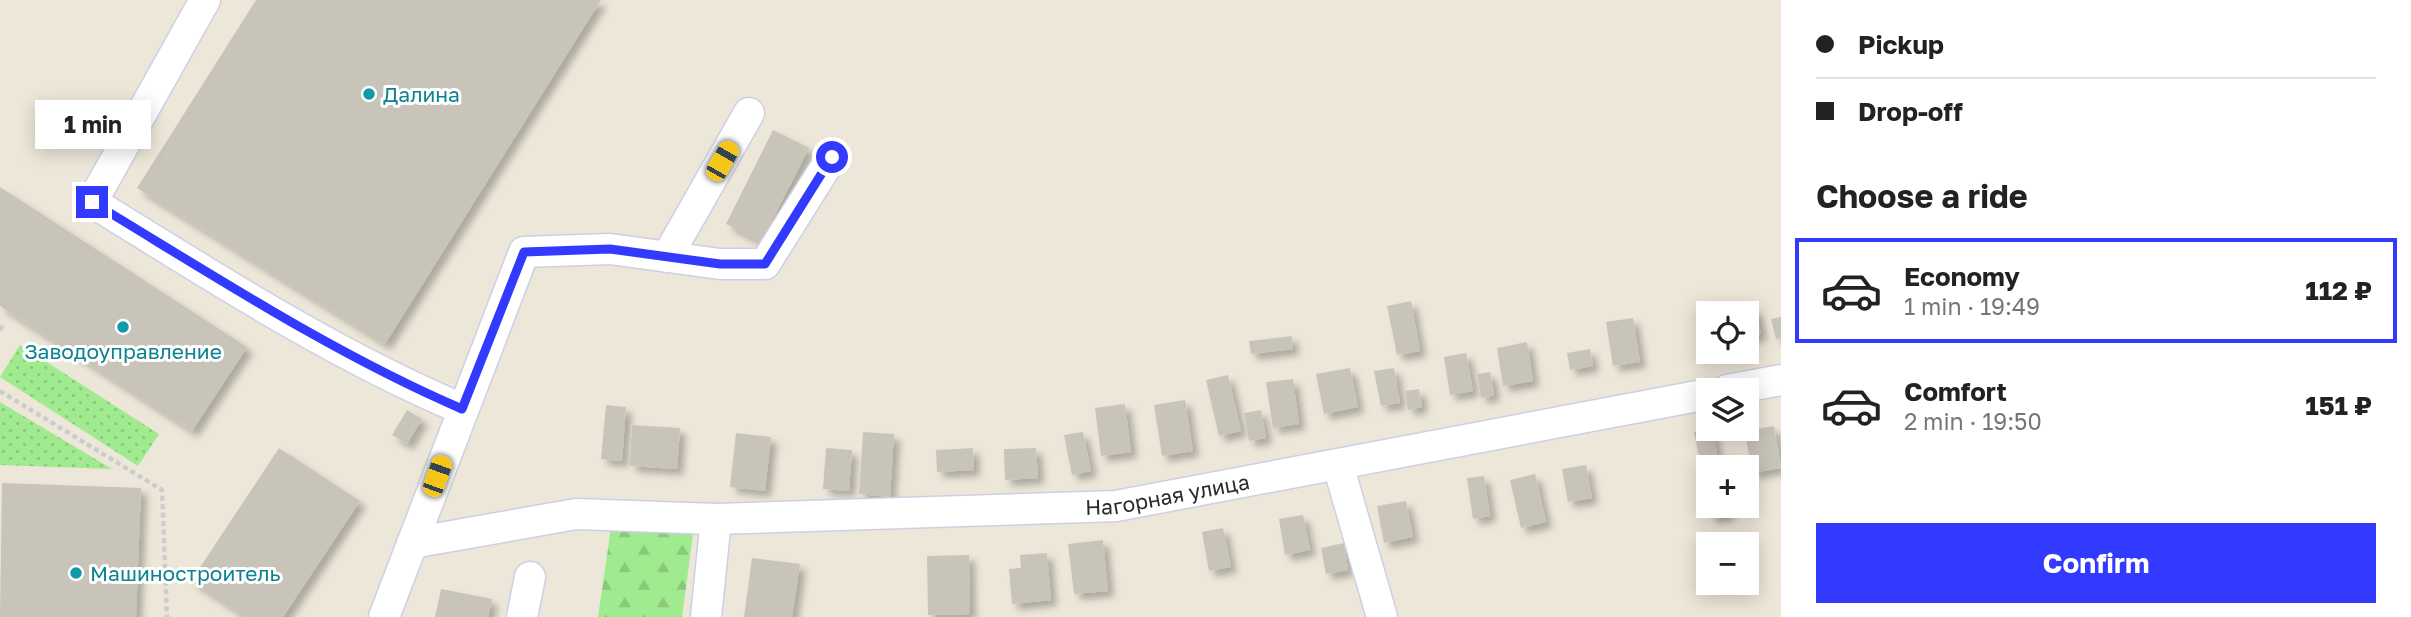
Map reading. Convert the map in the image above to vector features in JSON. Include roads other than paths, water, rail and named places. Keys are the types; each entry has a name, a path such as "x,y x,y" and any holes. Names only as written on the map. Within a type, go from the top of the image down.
{"street":[{"path":"205,0 92,202 256,301 407,386 462,409"},
{"path":"667,257 749,113"},
{"path":"384,617 524,252 610,249 720,264 765,264 832,157"},
{"path":"1759,384 1781,380"},
{"name":"Нагорная улица","path":"412,543 576,514 716,519 1116,506 1696,396"},
{"path":"1338,465 1382,617"},
{"path":"706,617 716,519"},
{"path":"522,617 530,578"}],"place":[{"name":"Далина","path":"369,94"},
{"name":"Заводоуправление","path":"123,327"},
{"name":"Машиностроитель","path":"76,573"}]}
